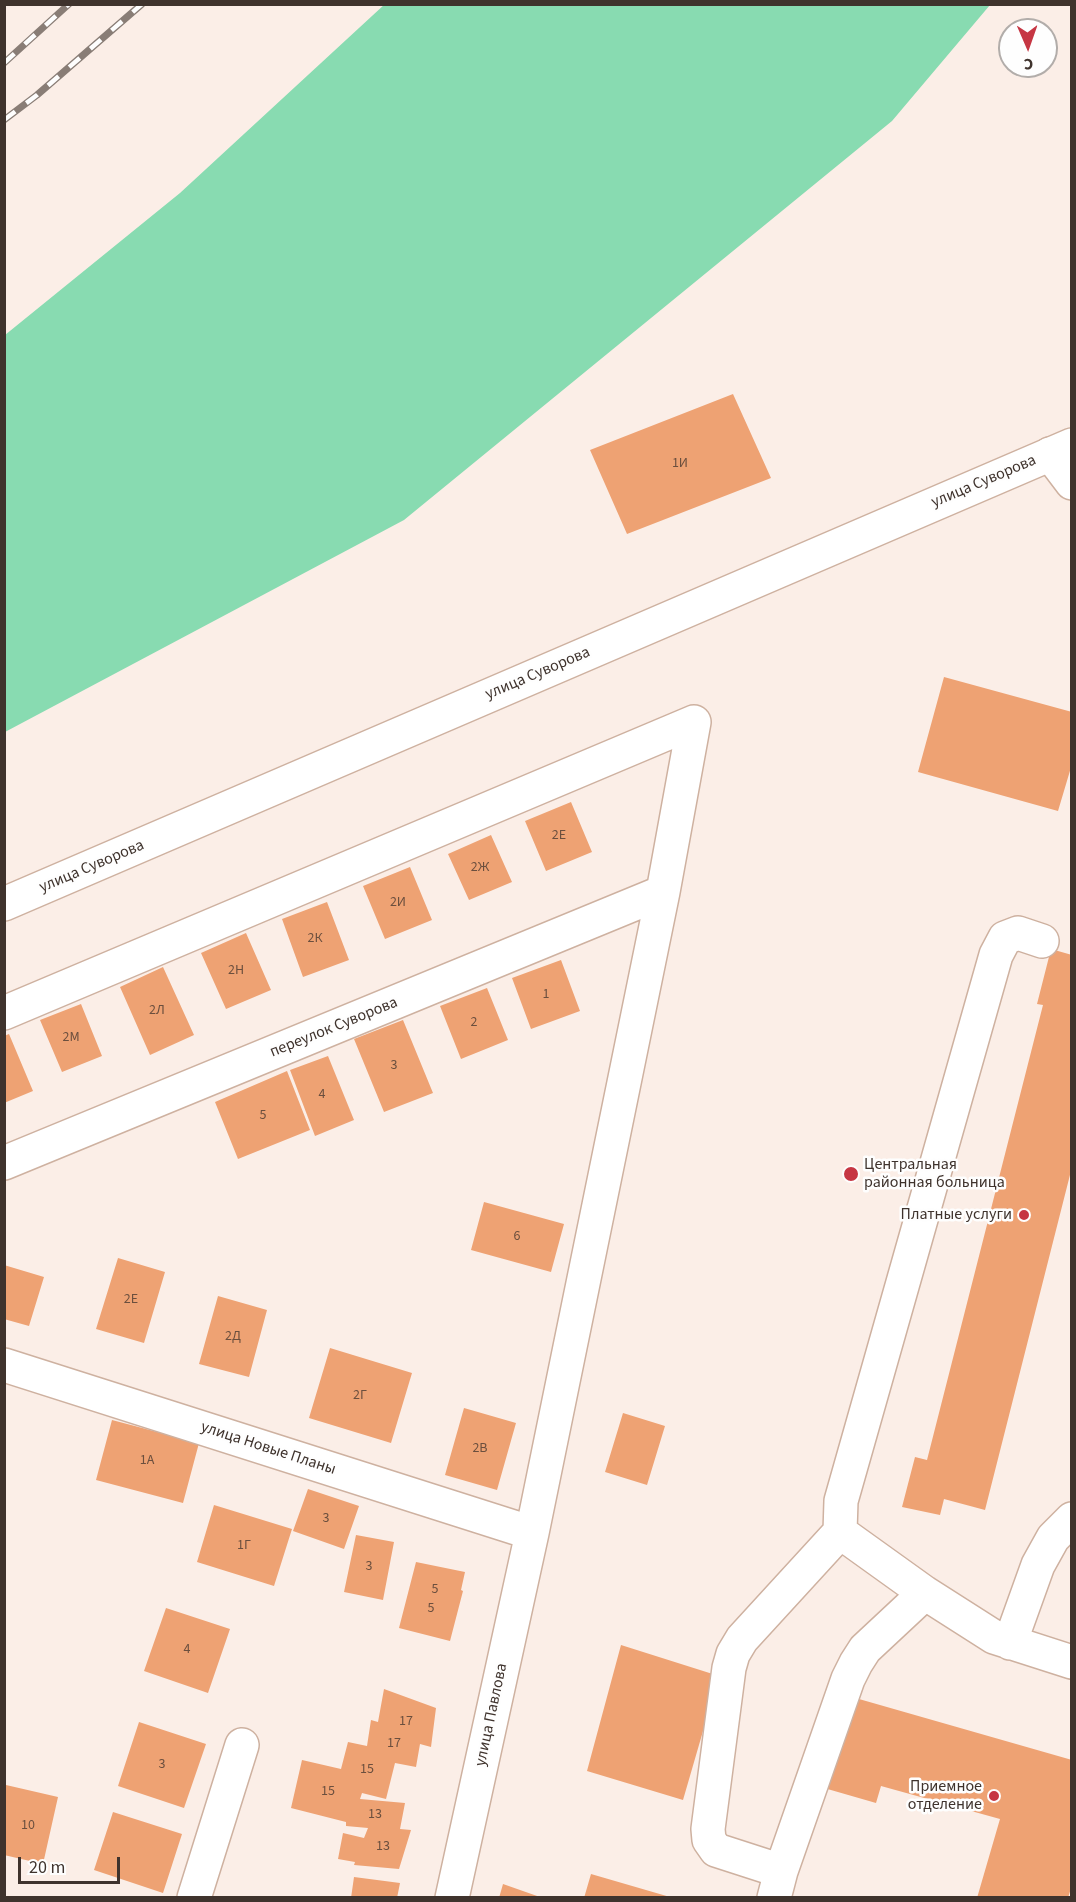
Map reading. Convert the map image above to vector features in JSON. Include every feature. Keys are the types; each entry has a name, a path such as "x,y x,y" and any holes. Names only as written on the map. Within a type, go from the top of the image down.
{"street":[{"path":"1060,449 1071,483"},
{"name":"улица Суворова","path":"4,904 1060,449"},
{"name":"улица Павлова","path":"4,1013 694,722 663,892 532,1533 452,1898"},
{"name":"переулок Суворова","path":"4,1163 663,892"},
{"path":"926,1593 865,1649 856,1663 848,1679 778,1884 716,1850 710,1840 708,1828 729,1668 733,1654 742,1639 840,1532 841,1501 996,955 1005,938 1018,933 1042,940"},
{"name":"улица Новые Планы","path":"4,1365 532,1533"},
{"path":"1010,1642 1038,1565 1053,1538 1071,1520"},
{"path":"840,1532 926,1593 994,1637 1071,1662"},
{"path":"194,1898 242,1745"}],"green space":[{"path":"385,4 990,5 892,121 404,520 5,732 5,335 180,193"}],"building":[{"path":"733,394 771,478 627,534 590,450"},
{"path":"944,677 1072,712 1072,764 1058,811 918,772"},
{"path":"571,802 592,852 546,871 525,821"},
{"path":"491,835 512,882 469,900 448,854"},
{"path":"410,867 432,920 385,939 363,886"},
{"path":"327,902 349,960 303,977 282,919"},
{"path":"246,933 271,990 226,1009 201,953"},
{"name":"Платные услуги","path":"1051,949 1072,955 1072,1167 985,1510 944,1499 940,1515 902,1507 915,1457 927,1460 1043,1005 1037,1004"},
{"path":"561,960 580,1011 531,1029 512,978"},
{"path":"163,967 194,1035 150,1055 120,987"},
{"path":"487,988 508,1040 461,1059 440,1006"},
{"path":"81,1004 102,1056 62,1072 40,1020"},
{"path":"403,1020 433,1093 384,1112 354,1039"},
{"path":"9,1034 33,1091 4,1103 4,1036"},
{"path":"328,1056 354,1120 315,1136 290,1070"},
{"path":"287,1071 310,1130 238,1159 215,1102"},
{"path":"484,1202 564,1224 551,1272 471,1250"},
{"path":"118,1258 165,1272 144,1343 96,1329"},
{"path":"4,1265 44,1277 29,1326 4,1319"},
{"path":"218,1296 267,1310 249,1377 199,1364"},
{"path":"330,1348 412,1373 391,1443 309,1418"},
{"path":"464,1408 516,1423 497,1490 445,1475"},
{"path":"623,1413 665,1426 647,1485 605,1472"},
{"path":"112,1420 199,1443 183,1503 96,1480"},
{"path":"308,1489 359,1506 344,1549 293,1531"},
{"path":"214,1505 292,1529 274,1586 197,1562"},
{"path":"356,1535 394,1542 383,1600 344,1592"},
{"path":"416,1562 465,1572 461,1590 463,1591 450,1641 399,1628"},
{"path":"166,1608 230,1629 208,1693 144,1671"},
{"path":"621,1645 719,1676 683,1800 587,1771"},
{"path":"384,1689 436,1708 431,1747 420,1744 416,1767 395,1763 386,1799 362,1793 360,1799 405,1803 400,1829 411,1830 399,1869 354,1865 355,1862 338,1859 343,1833 364,1838 368,1828 346,1826 346,1822 291,1808 302,1760 341,1769 348,1742 367,1746 371,1720 378,1722"},
{"name":"Приемное отделение","path":"852,1697 1072,1760 1072,1885 1068,1898 977,1898 1000,1819 881,1786 876,1803 824,1788"},
{"path":"139,1722 206,1744 184,1808 118,1786"},
{"path":"6,1785 58,1797 43,1864 4,1855"},
{"path":"113,1812 182,1834 163,1893 94,1870"},
{"path":"591,1874 670,1897 670,1898 584,1898"},
{"path":"354,1877 400,1883 397,1898 351,1898"},
{"path":"503,1884 540,1897 540,1898 499,1898"}],"railway":[{"path":"4,63 69,4"},
{"path":"4,120 37,95 142,4"}],"place":[{"name":"Центральная районная больница","path":"851,1174"},
{"name":"Платные услуги","path":"1024,1215"},
{"name":"Приемное отделение","path":"994,1796"}]}
